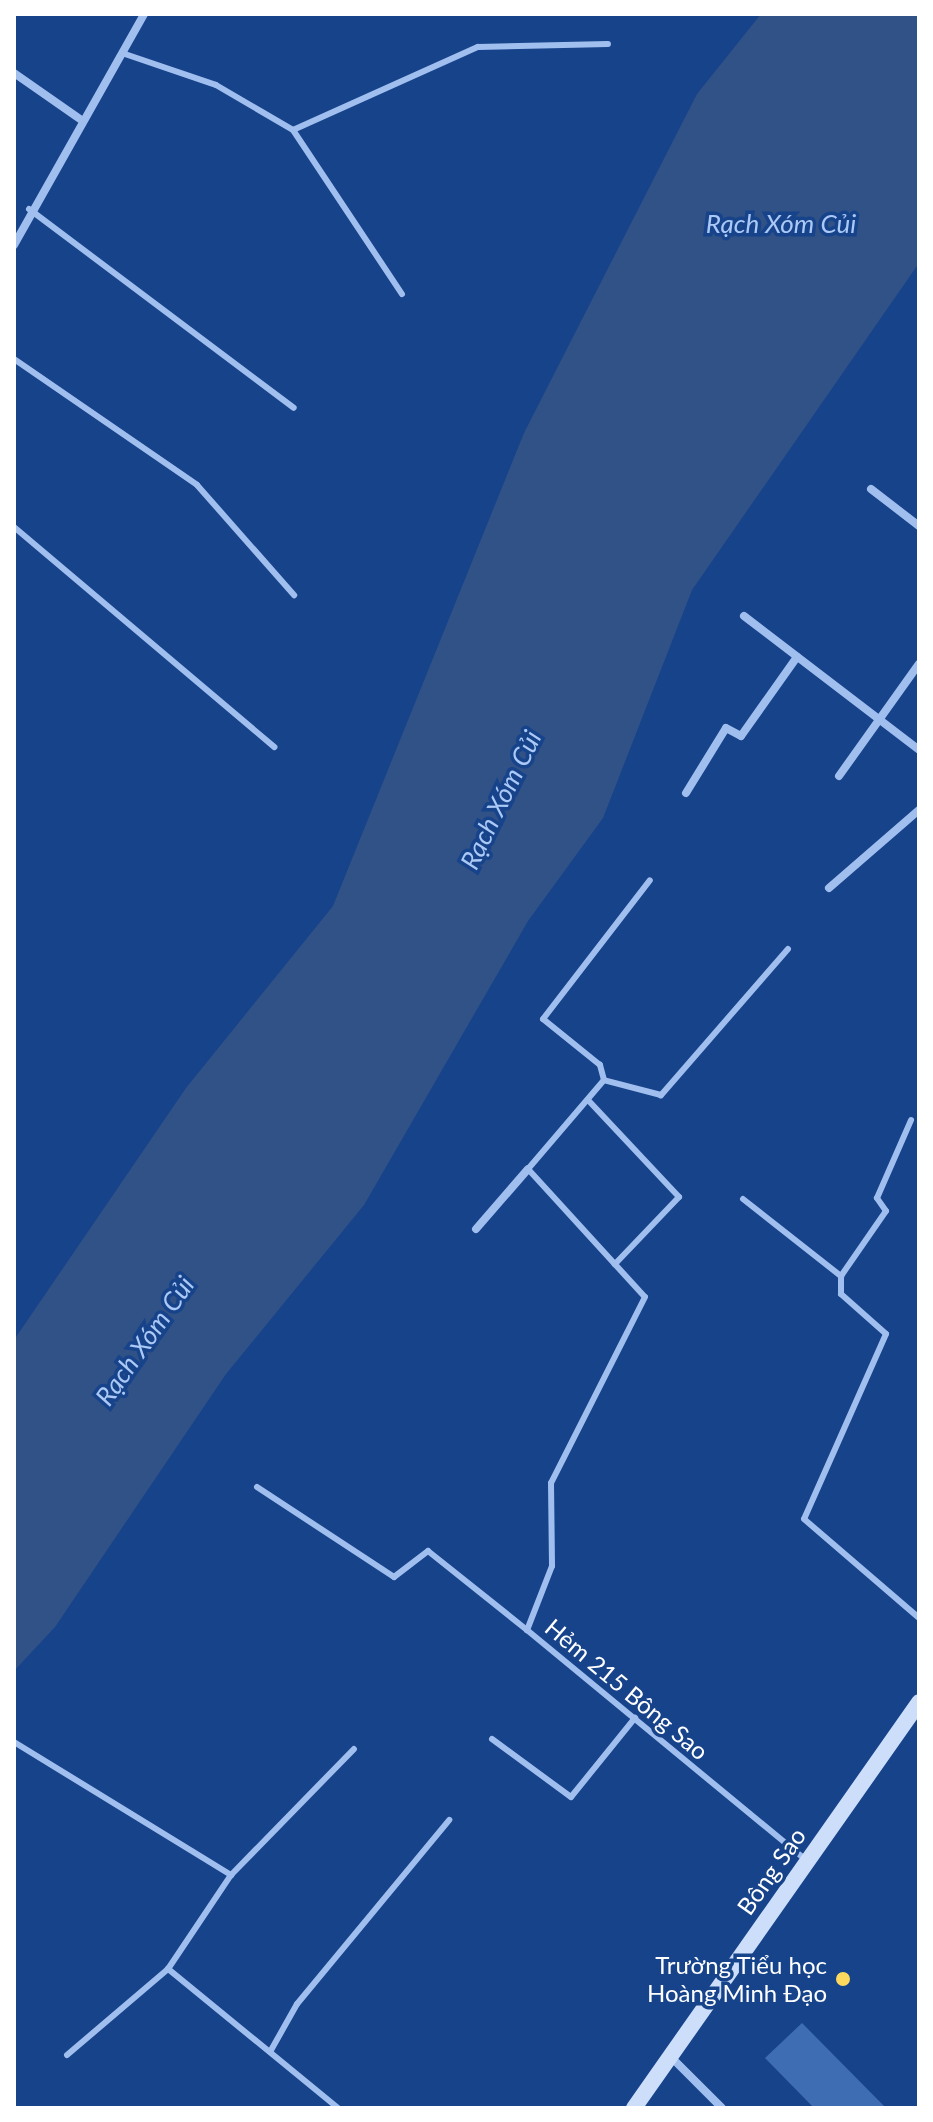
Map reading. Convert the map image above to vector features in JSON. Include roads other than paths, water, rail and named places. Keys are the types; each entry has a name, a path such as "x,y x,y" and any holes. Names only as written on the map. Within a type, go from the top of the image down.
{"street":[{"path":"14,245 29,209 144,14"},
{"path":"14,73 80,119"},
{"path":"871,489 919,526"},
{"path":"744,616 919,750"},
{"path":"686,793 726,728 741,736 797,657"},
{"path":"839,776 882,722 919,664"},
{"path":"829,888 919,810"},
{"path":"476,1229 528,1169"},
{"name":"Bông Sao","path":"634,2108 919,1702"},
{"path":"671,2057 722,2108"}],"lane":[{"path":"293,130 478,47 608,44"},
{"path":"122,53 216,85 293,130 402,294"},
{"path":"29,209 294,408"},
{"path":"14,359 197,485 294,595"},
{"path":"14,527 274,747"},
{"path":"604,1080 600,1065 543,1019 650,880"},
{"path":"604,1080 661,1095 788,949"},
{"path":"528,1169 604,1080"},
{"path":"588,1100 679,1197 615,1264"},
{"path":"911,1120 877,1198 886,1211 841,1276 841,1294 886,1334 804,1519 919,1618"},
{"name":"Hẻm 215 Bông Sao","path":"528,1169 645,1297 551,1483 552,1566 527,1630 807,1861"},
{"path":"743,1199 841,1276"},
{"path":"257,1487 394,1577 428,1551 527,1630"},
{"path":"492,1739 571,1797 635,1718"},
{"path":"14,1742 231,1875"},
{"path":"67,2055 168,1969 231,1875 354,1749"},
{"path":"270,2052 297,2004 449,1820"},
{"path":"168,1969 338,2108"},
{"path":"322,2108 328,2100"}],"water":[{"name":"Rạch Xóm Củi","path":"761,14 919,14 919,263 692,590 603,818 528,921 364,1205 226,1374 55,1627 14,1671 14,1340 186,1088 333,906 524,433 697,94"}],"place":[{"name":"Trường Tiểu học Hoàng Minh Đạo","path":"843,1979"}]}
